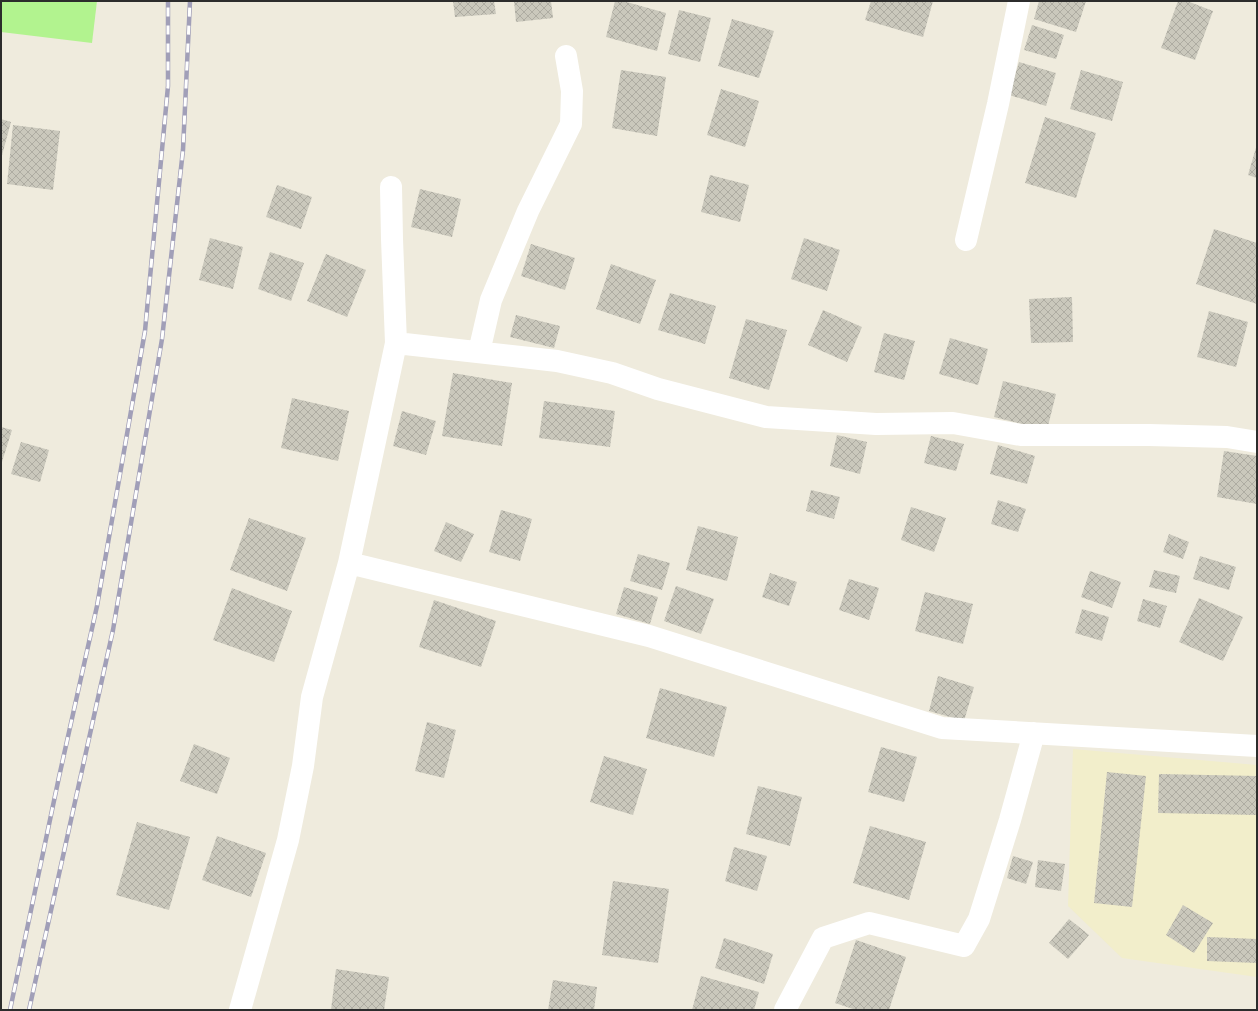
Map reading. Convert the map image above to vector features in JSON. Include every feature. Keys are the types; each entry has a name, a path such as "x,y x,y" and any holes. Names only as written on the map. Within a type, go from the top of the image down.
{"street":[{"path":"966,240 998,104 1019,1"},
{"path":"479,352 491,300 528,211 570,124 572,91 566,56"},
{"path":"240,1010 288,840 303,766 312,696 349,563 396,343 391,187"},
{"path":"396,343 558,361 612,373 665,391 766,417 876,424 953,423 1021,435 1156,435 1227,437 1257,442"},
{"path":"349,563 649,636 942,728 1257,746"},
{"path":"785,1010 823,938 869,923 964,946 979,919 1010,820 1034,733"}],"shaded area":[{"path":"1073,749 1257,765 1257,977 1122,958 1068,906"}],"green space":[{"path":"1,1 97,1 92,43 1,32"}],"building":[{"path":"453,1 494,1 496,14 455,17"},
{"path":"514,1 551,1 553,18 516,22"},
{"path":"615,1 623,1 666,13 657,51 606,37"},
{"path":"871,1 933,1 923,37 865,20"},
{"path":"1039,1 1086,1 1076,32 1034,19"},
{"path":"1178,1 1187,1 1213,11 1195,60 1161,48"},
{"path":"679,10 711,18 700,62 668,54"},
{"path":"732,19 774,31 759,78 718,66"},
{"path":"1032,25 1064,35 1056,59 1024,50"},
{"path":"1019,62 1056,73 1046,106 1009,95"},
{"path":"621,70 666,77 657,136 612,128"},
{"path":"1081,70 1123,82 1112,121 1070,109"},
{"path":"721,89 759,101 745,147 707,135"},
{"path":"1045,117 1096,133 1076,198 1025,183"},
{"path":"1,119 11,122 1,159"},
{"path":"13,125 60,131 53,190 7,184"},
{"path":"1257,144 1257,178 1248,175"},
{"path":"710,175 749,185 740,222 701,212"},
{"path":"277,185 312,197 301,229 266,217"},
{"path":"420,189 461,199 452,237 411,227"},
{"path":"1214,229 1257,243 1257,304 1196,284"},
{"path":"210,238 243,247 233,289 199,280"},
{"path":"804,238 840,250 827,291 791,279"},
{"path":"531,244 575,258 565,290 521,276"},
{"path":"270,252 304,263 291,301 258,289"},
{"path":"326,254 366,270 347,317 307,301"},
{"path":"611,264 656,280 640,324 596,309"},
{"path":"670,293 716,306 705,344 658,330"},
{"path":"1072,297 1073,342 1031,343 1029,299"},
{"path":"823,310 862,327 847,362 808,345"},
{"path":"1209,311 1248,322 1236,367 1197,357"},
{"path":"516,315 560,326 554,348 510,337"},
{"path":"746,319 787,330 769,390 729,378"},
{"path":"884,333 915,341 904,380 874,372"},
{"path":"950,338 988,349 978,385 939,374"},
{"path":"453,373 512,383 502,446 442,436"},
{"path":"1003,381 1056,394 1047,430 994,417"},
{"path":"292,398 349,411 338,461 281,448"},
{"path":"544,401 615,411 610,447 539,438"},
{"path":"402,411 436,421 426,455 393,446"},
{"path":"1,427 12,430 1,465"},
{"path":"837,435 867,442 860,474 830,466"},
{"path":"931,436 964,444 956,471 924,463"},
{"path":"21,442 49,450 40,482 11,474"},
{"path":"998,445 1035,456 1027,484 990,474"},
{"path":"1224,451 1257,456 1257,504 1217,497"},
{"path":"811,490 840,497 834,519 806,511"},
{"path":"998,500 1026,509 1018,532 991,524"},
{"path":"911,507 946,518 934,552 901,540"},
{"path":"501,510 532,519 520,561 489,552"},
{"path":"249,518 306,538 287,591 230,570"},
{"path":"446,522 474,534 461,562 434,551"},
{"path":"698,526 738,537 727,581 686,570"},
{"path":"1169,534 1189,542 1183,559 1163,552"},
{"path":"638,554 670,563 662,590 630,581"},
{"path":"1200,556 1236,567 1229,590 1193,579"},
{"path":"1154,570 1180,576 1176,593 1149,587"},
{"path":"1090,571 1121,582 1112,608 1081,597"},
{"path":"770,573 797,582 789,606 762,597"},
{"path":"849,579 879,588 869,620 839,610"},
{"path":"676,586 714,599 701,634 664,621"},
{"path":"624,587 658,597 650,624 616,614"},
{"path":"232,588 292,611 274,662 213,640"},
{"path":"925,592 973,604 963,644 915,631"},
{"path":"1199,598 1243,617 1223,661 1179,642"},
{"path":"1143,599 1167,606 1160,628 1137,621"},
{"path":"434,600 496,621 481,667 419,647"},
{"path":"1082,609 1109,617 1102,641 1075,633"},
{"path":"938,676 974,687 964,721 929,711"},
{"path":"660,688 727,707 714,757 646,738"},
{"path":"427,722 456,730 444,778 415,771"},
{"path":"194,744 230,758 217,794 180,781"},
{"path":"881,747 917,757 904,802 868,792"},
{"path":"604,756 647,769 633,815 590,802"},
{"path":"1107,772 1146,776 1132,907 1094,903"},
{"path":"1159,774 1257,776 1257,815 1158,813"},
{"path":"758,786 802,797 790,846 746,834"},
{"path":"137,822 190,837 169,910 116,895"},
{"path":"870,826 926,842 909,900 853,883"},
{"path":"217,836 266,853 251,897 202,880"},
{"path":"734,847 767,856 757,891 725,881"},
{"path":"1013,856 1033,862 1026,884 1007,878"},
{"path":"1038,860 1065,864 1061,891 1035,887"},
{"path":"613,881 669,889 658,963 602,955"},
{"path":"1183,905 1213,923 1194,953 1166,935"},
{"path":"1069,919 1089,935 1068,959 1049,943"},
{"path":"1207,937 1257,939 1257,963 1207,961"},
{"path":"724,938 773,954 764,984 715,968"},
{"path":"856,940 906,957 889,1010 856,1010 835,1003"},
{"path":"336,969 389,977 384,1010 331,1010"},
{"path":"701,976 759,992 754,1010 692,1010"},
{"path":"553,980 597,987 594,1010 548,1010"}],"railway":[{"path":"10,1010 97,606 145,331 168,86 168,1"},
{"path":"29,1010 113,630 162,339 183,150 190,1"}]}
